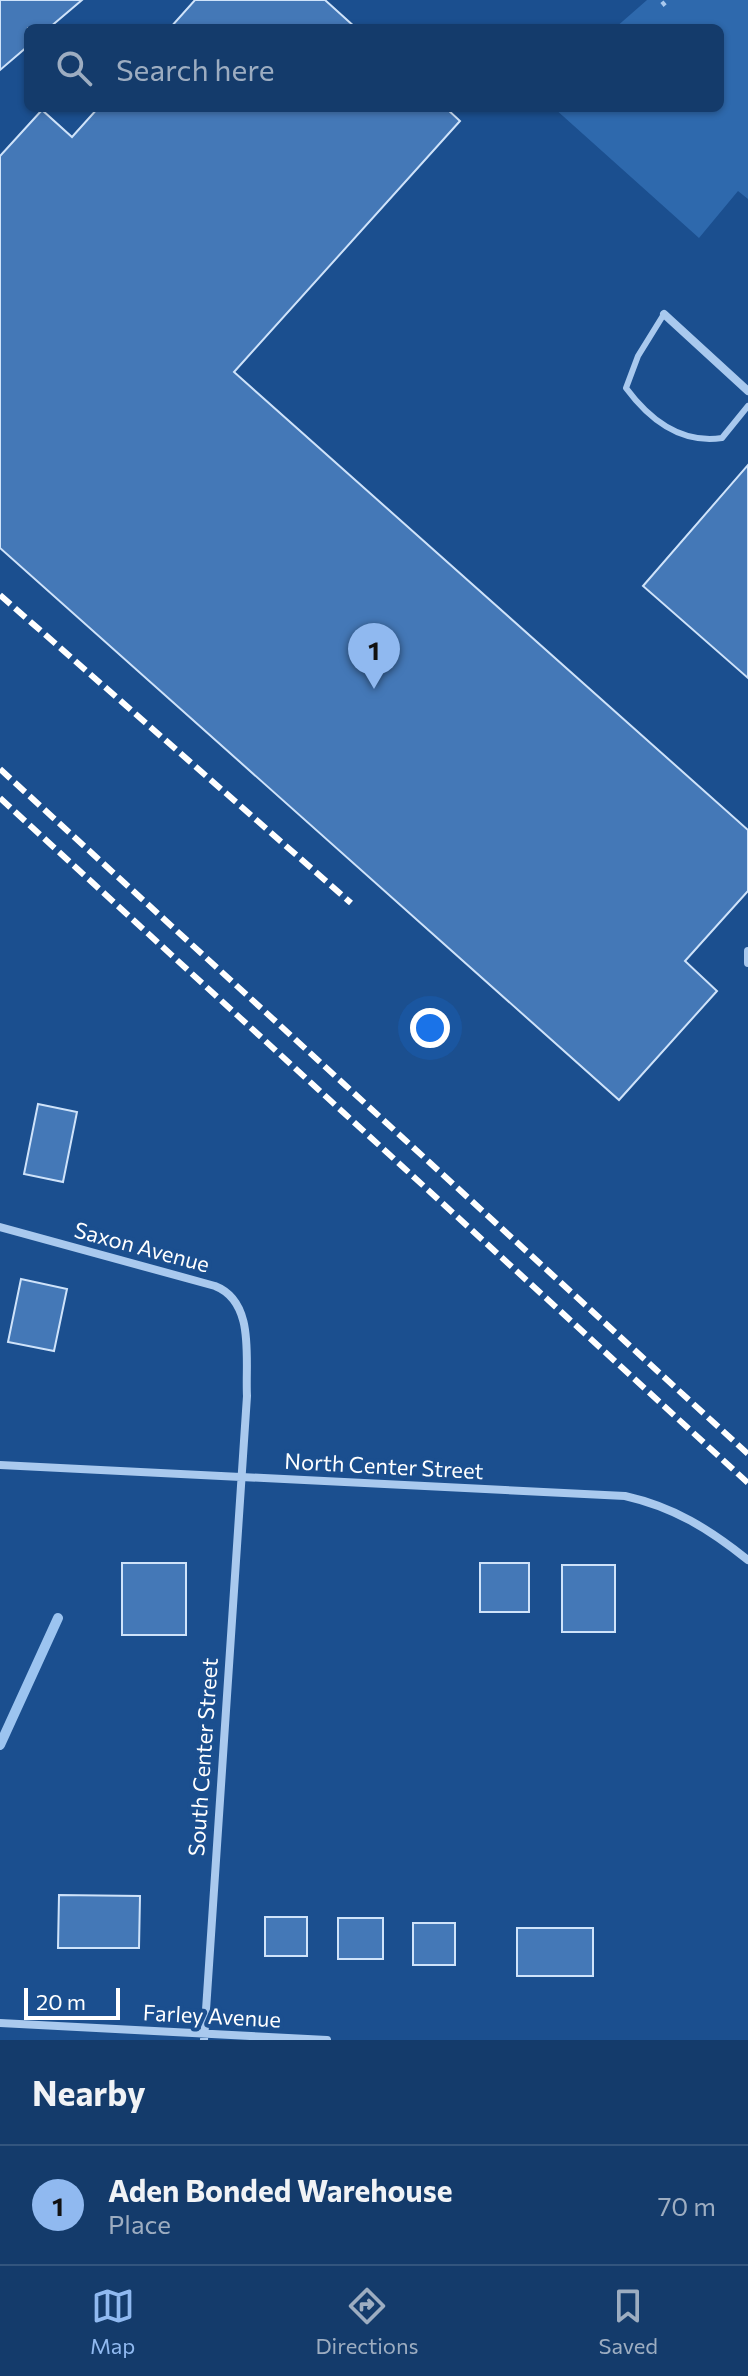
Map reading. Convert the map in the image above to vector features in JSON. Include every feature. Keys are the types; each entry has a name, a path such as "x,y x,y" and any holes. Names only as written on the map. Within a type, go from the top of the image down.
{"street":[{"path":"664,314 748,391"},
{"path":"748,951 748,963"},
{"name":"Saxon Avenue","path":"0,1227 215,1286 237,1300 242,1311 247,1396 242,1477"},
{"name":"North Center Street","path":"0,1465 625,1496 659,1504 690,1518 748,1560"},
{"name":"South Center Street","path":"204,2036 215,1834 242,1477"},
{"name":"Farley Avenue","path":"0,2023 327,2040"}],"lane":[{"path":"664,314 638,356 626,388 643,411 667,428 701,441 722,438 748,406"}],"path":[{"path":"662,5 668,0"}],"shaded area":[{"path":"647,0 748,0 748,199 738,191 699,238 558,112 724,112 724,24 620,24"}],"building":[{"path":"0,0 82,0 54,24 24,24 24,49 0,70"},
{"path":"195,0 325,0 352,24 174,24"},
{"path":"40,112 44,112 72,137 94,112 450,112 460,121 234,372 748,830 748,891 685,961 717,991 619,1100 0,548 0,156"},
{"path":"748,465 748,678 643,586"},
{"path":"38,1104 77,1112 63,1182 24,1174"},
{"path":"21,1279 67,1289 54,1351 8,1342"},
{"path":"122,1563 186,1563 186,1635 122,1635"},
{"path":"480,1563 529,1563 529,1612 480,1612"},
{"path":"562,1565 615,1565 615,1632 562,1632"},
{"path":"59,1895 140,1896 139,1948 58,1948"},
{"path":"265,1917 307,1917 307,1956 265,1956"},
{"path":"338,1918 383,1918 383,1959 338,1959"},
{"path":"413,1923 455,1923 455,1965 413,1965"},
{"path":"517,1928 593,1928 593,1976 517,1976"}],"waterway":[{"path":"0,1745 58,1618"}],"railway":[{"path":"0,595 351,903"},
{"path":"0,769 748,1454"},
{"path":"0,798 748,1483"}],"place":[{"name":"Aden Bonded Warehouse","path":"374,689"}]}
